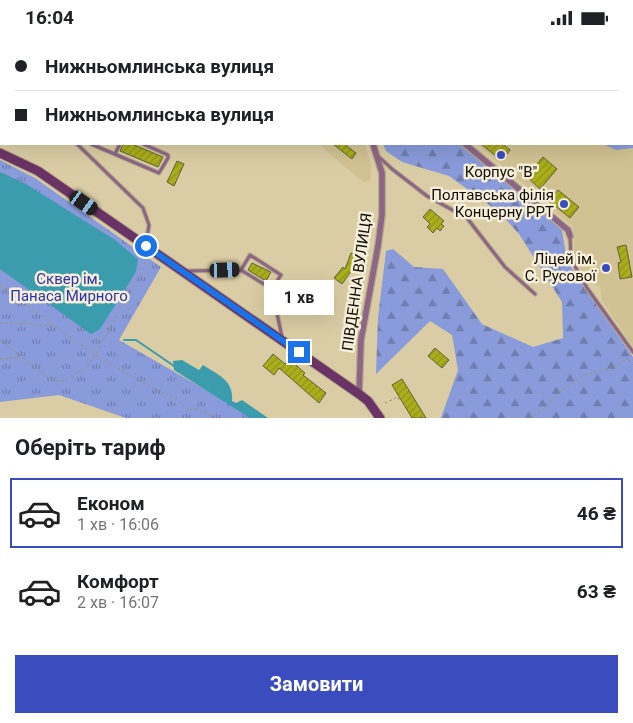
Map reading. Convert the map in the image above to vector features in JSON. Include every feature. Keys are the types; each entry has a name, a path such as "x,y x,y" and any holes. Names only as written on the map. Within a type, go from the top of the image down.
{"main road":[{"path":"0,153 38,171 359,393 368,401 380,418"}],"street":[{"name":"ПІВДЕННА ВУЛИЦЯ","path":"359,393 361,340 382,215 382,173 373,145"},
{"path":"466,145 568,230 570,236"}],"lane":[{"path":"78,145 143,208 149,225 148,247"},
{"path":"93,145 160,173 168,155 145,145"},
{"path":"115,154 120,145"},
{"path":"376,155 427,196 467,218 505,267 535,294"},
{"path":"570,236 571,259 633,353"},
{"path":"241,270 250,255 281,275 272,289 283,341"},
{"path":"183,271 241,270 272,289"}],"path":[{"path":"0,340 51,380 62,381 86,368 142,271 148,247"},
{"path":"0,286 94,355 176,399 188,410 198,409 216,418"},
{"path":"0,323 56,327"},
{"path":"530,418 546,407 554,396 583,376 611,368 628,359 633,353"},
{"path":"0,359 21,356"},
{"path":"628,359 633,365"},
{"path":"385,403 398,397 400,400"}],"shaded area":[{"path":"321,145 365,145 371,165 371,181 363,182"},
{"path":"478,145 633,145 633,347 602,301 600,287 586,281 574,256 573,227"},
{"path":"0,172 26,184 115,240 138,259 136,272 100,329 91,334 0,269"},
{"path":"182,360 199,370 203,365 219,375 228,383 232,394 232,401 236,403 242,400 268,418 250,418 174,370 173,361"}],"green space":[{"path":"383,145 461,145 562,230 567,261 633,357 633,418 441,418 458,370 452,335 430,321 376,374 378,317 386,251 393,249 414,267 443,269 482,324 533,347 563,338 562,302 519,234 499,212 449,176 402,162 386,151"},
{"path":"605,145 633,145 633,148 616,150"},
{"name":"Сквер ім. Панаса Мирного","path":"0,160 35,178 161,267 119,340 255,418 126,418 59,395 0,402"}],"building":[{"path":"123,145 134,145 163,157 158,167 120,151"},
{"path":"334,145 345,145 356,153 352,159"},
{"name":"Корпус \"В\"","path":"482,145 504,145 510,150 502,161"},
{"path":"543,157 557,169 540,189 526,176"},
{"path":"177,161 184,164 174,186 167,182"},
{"name":"Полтавська філія Концерну РРТ","path":"558,190 579,207 570,218 549,201"},
{"path":"430,209 444,221 441,224 444,226 440,231 437,228 433,233 427,227 430,224 423,217"},
{"path":"626,245 632,277 620,279 618,263 621,262 617,247"},
{"path":"351,253 358,255 356,260 360,261 357,268 354,267 342,284 334,278 343,267 345,269"},
{"path":"252,263 271,272 266,281 248,270"},
{"path":"435,348 449,360 442,368 428,356"},
{"path":"273,354 285,364 289,359 305,373 303,375 326,393 319,403 279,368 274,375 263,366"},
{"path":"402,379 426,418 412,418 392,385"}],"waterway":[{"path":"124,340 136,340 174,366"}],"place":[{"name":"Корпус \"В\"","path":"501,155"},
{"name":"Полтавська філія Концерну РРТ","path":"564,204"},
{"name":"Ліцей ім. С. Русової","path":"606,268"}],"route":[{"path":"146,246 299,352"}]}
